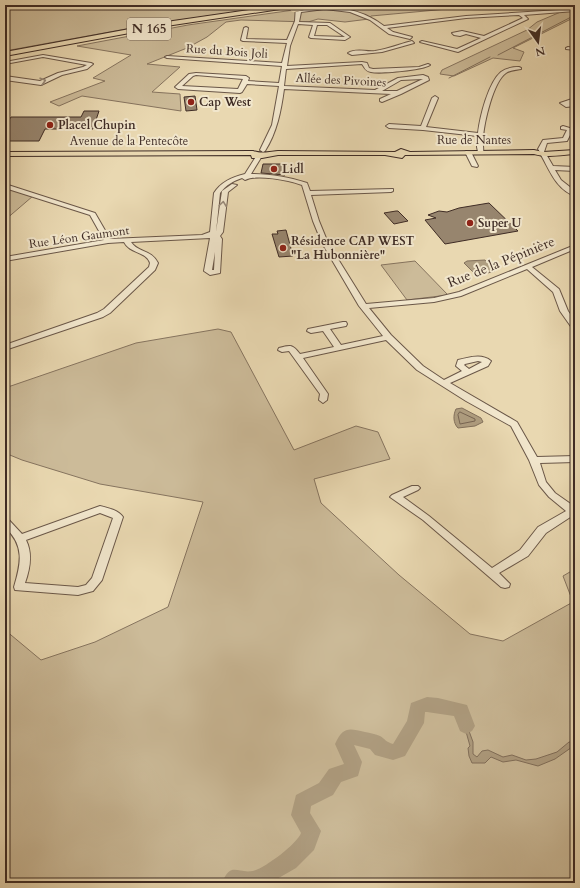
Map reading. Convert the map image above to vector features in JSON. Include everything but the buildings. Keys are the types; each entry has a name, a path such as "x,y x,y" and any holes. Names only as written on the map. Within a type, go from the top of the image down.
{"highway":[{"name":"N 165","path":"5,55 170,26 314,5"}],"main road":[{"name":"Rue de Nantes","path":"261,153 397,154 404,156 409,154 468,152 575,152"},
{"name":"Avenue de la Pentecôte","path":"5,154 261,153"}],"street":[{"path":"491,573 524,553 542,530 574,512 552,495 542,483 534,460 514,424 420,368 388,337 363,306 325,243 316,221 308,186 300,182 248,175 261,153 277,117 290,42 298,23 298,7 343,9 366,16 391,33 458,51 526,18 521,14"},
{"path":"382,27 476,17 575,10"},
{"path":"298,23 328,24 348,37 345,39 311,37 315,24"},
{"path":"246,28 243,40 290,42"},
{"path":"466,33 485,38"},
{"path":"365,53 385,52 415,39"},
{"path":"568,48 575,49"},
{"path":"5,63 43,56 91,64 85,68 60,74 42,83 5,78"},
{"name":"Rue du Bois Joli","path":"167,57 285,66 362,63 365,64 367,69 373,71 420,68 428,65"},
{"path":"481,152 478,147 480,135 496,81 507,70 519,68"},
{"name":"Allée des Pivoines","path":"196,74 246,78 245,82 240,91 178,87 191,75 196,74"},
{"path":"375,92 402,78 426,78 426,80 382,100"},
{"name":"Allée des Pivoines","path":"245,82 282,86 399,93"},
{"path":"423,128 435,98"},
{"path":"389,126 423,128 480,135"},
{"path":"563,128 570,129 565,140 544,141 541,149 552,168 555,178 564,188 575,194"},
{"path":"468,152 475,166"},
{"path":"552,168 575,169"},
{"name":"Rue Léon Gaumont","path":"5,259 108,241 204,236 215,234 217,193 220,188 248,175"},
{"path":"5,186 93,214 108,241"},
{"path":"309,193 391,190"},
{"path":"5,348 92,318 107,311 152,268 154,263 149,254 132,247 128,244 127,240"},
{"name":"Rue de la Pépinière","path":"363,306 448,298 475,289 575,247"},
{"path":"528,267 556,291 564,311 575,326"},
{"path":"311,331 343,324"},
{"path":"325,328 338,348"},
{"path":"298,358 388,337"},
{"path":"282,350 291,348 324,394 323,400"},
{"path":"444,383 468,372"},
{"path":"534,460 575,459"},
{"path":"414,488 395,497 426,518 505,584"},
{"path":"5,521 21,538 27,557 26,567 19,587 78,591 89,588 97,580 118,517 108,511 100,509 21,538"}],"shaded area":[{"path":"5,5 285,5 159,23 5,51"},
{"path":"329,5 491,5 371,16 369,19 345,22 318,19 308,22 241,20 226,22 207,37 187,48 147,64 180,67 152,92 180,94 181,111 82,96 59,106 50,102 105,81 93,78 131,55 77,46 188,25"},
{"path":"563,11 575,11 575,17 513,48 524,52 520,61 493,58 454,76 440,74 442,70 527,30 537,22"},
{"path":"5,187 33,196 5,220"},
{"path":"415,261 448,295 407,300 381,265"},
{"path":"218,329 231,332 294,450 356,426 378,432 390,459 314,479 321,503 399,575 470,634 503,641 573,602 563,576 575,569 575,883 5,883 5,630 41,660 95,642 168,607 203,502 100,484 22,460 5,453 5,388 136,343"}],"water":[{"path":"485,260 495,271 477,276 464,263 467,261"},
{"path":"462,408 481,418 483,422 475,426 458,428 454,421 454,414 456,409"},
{"path":"461,709 473,742 473,754 477,757 482,751 488,750 503,757 512,755 526,760 536,759 557,752 569,742 575,742 575,745 555,759 538,766 516,760 503,762 491,757 485,763 472,763 469,756 468,748 470,746 460,710"}],"waterway":[{"path":"498,55 575,15"},
{"path":"449,78 490,57"},
{"path":"232,883 235,879 254,881 289,861 307,843 311,831 300,815 303,801 326,789 335,775 352,770 353,762 344,744 350,736 375,742 381,749 393,752 399,750 415,723 417,708 427,705 438,705 461,710 466,726"}],"place":[{"name":"Cap West","path":"191,102"},
{"name":"Placel Chupin","path":"50,125"},
{"name":"Lidl","path":"274,169"},
{"name":"Super U","path":"470,223"},
{"name":"Résidence CAP WEST \"La Hubonnière\"","path":"283,248"}]}
